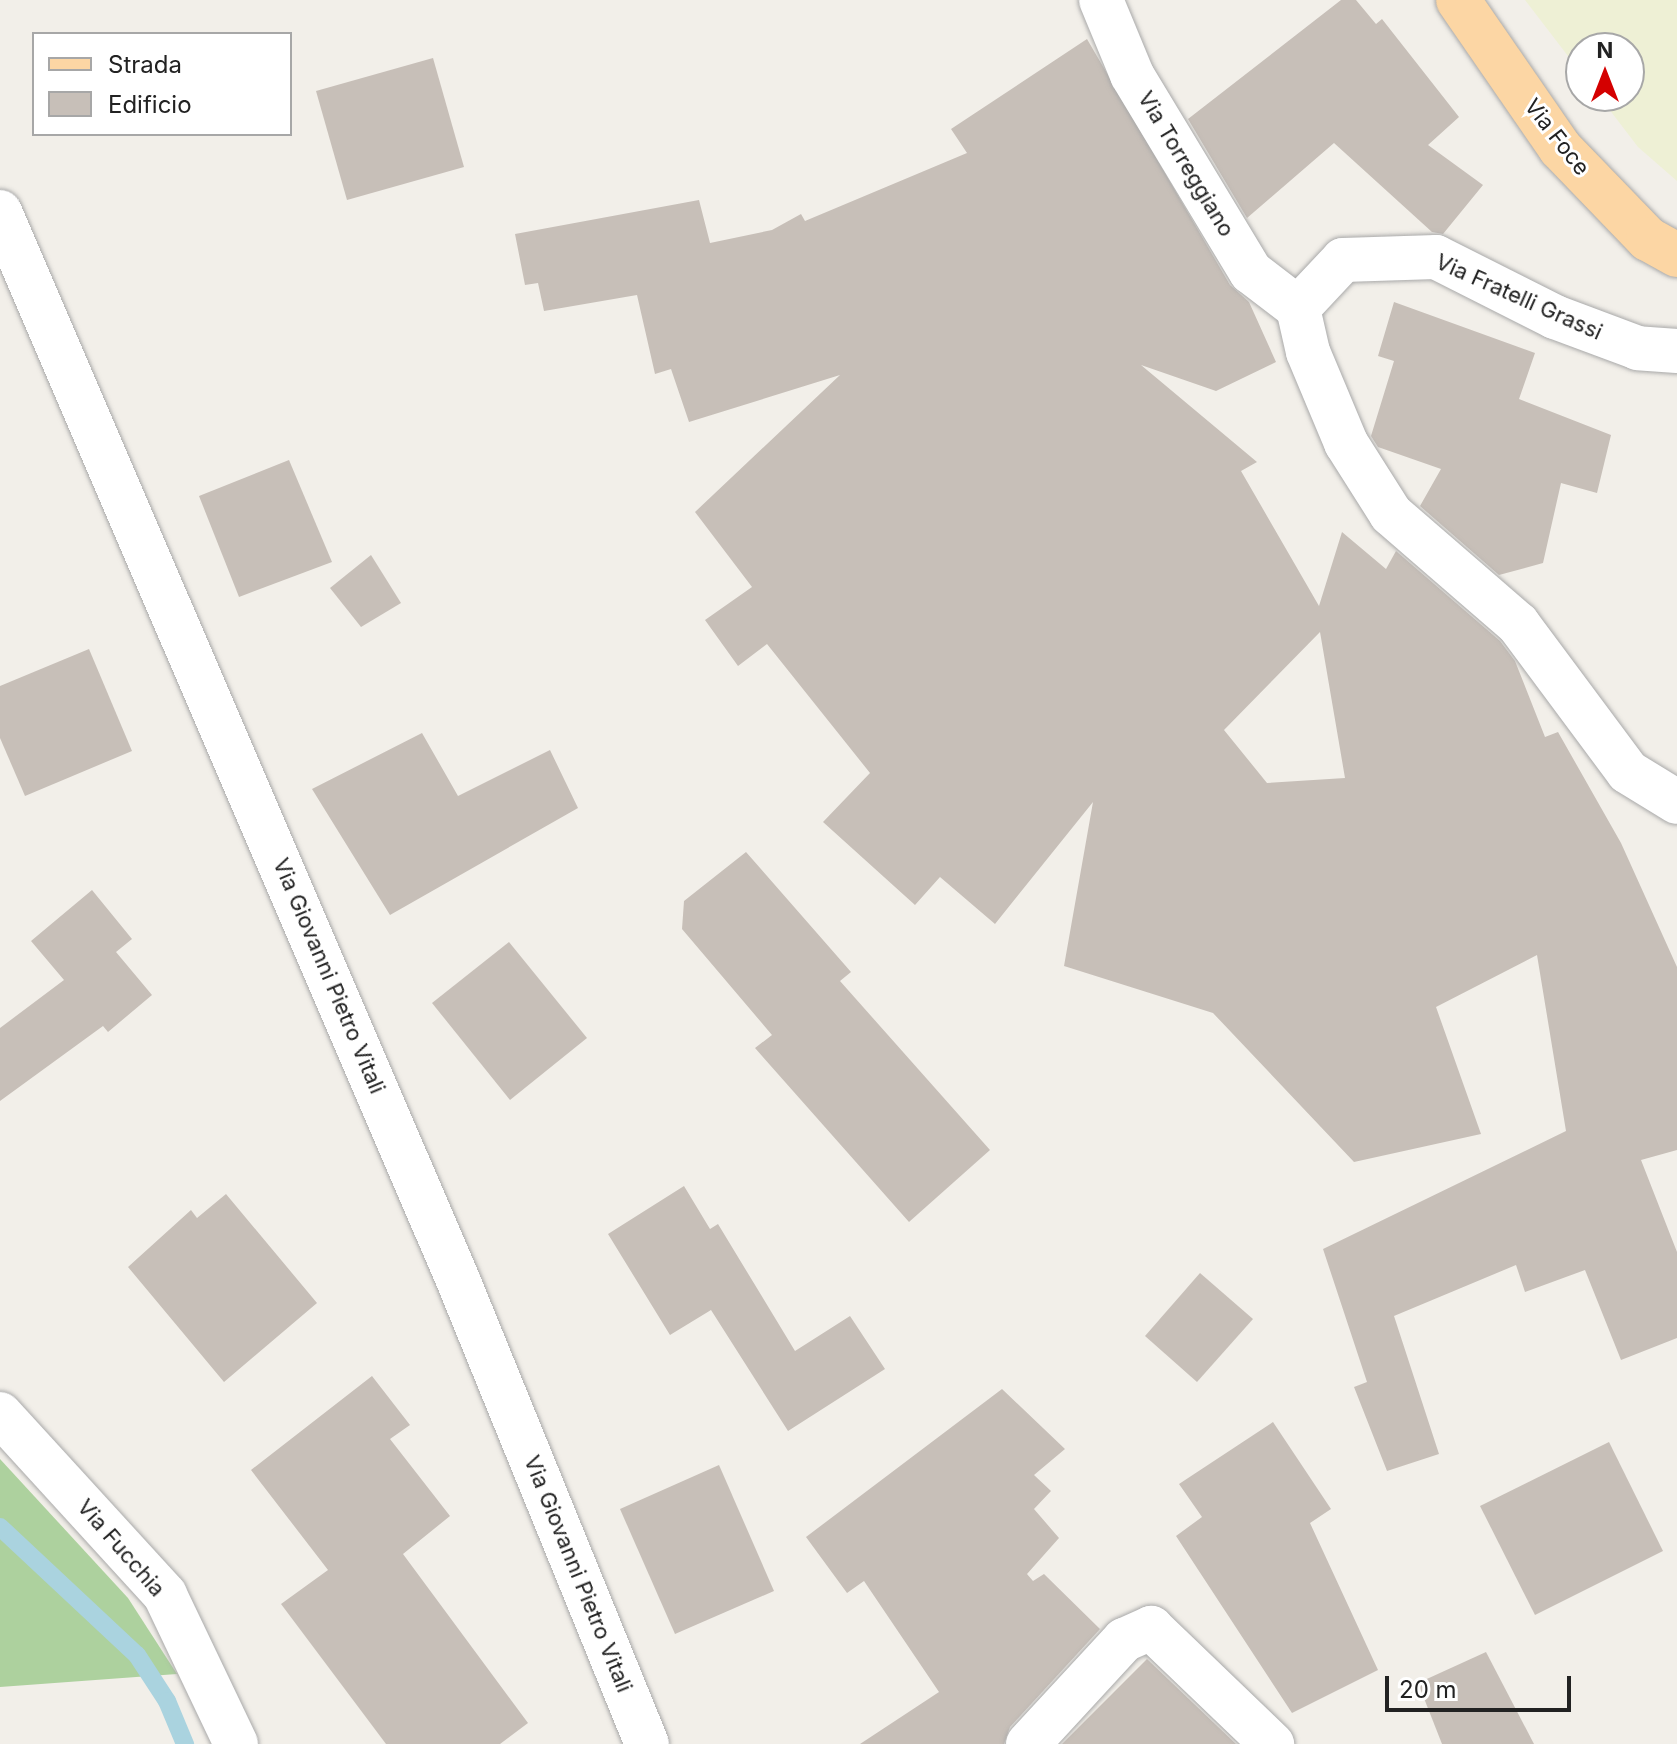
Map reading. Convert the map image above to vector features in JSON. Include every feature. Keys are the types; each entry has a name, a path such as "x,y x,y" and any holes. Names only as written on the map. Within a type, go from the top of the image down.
{"main road":[{"name":"Via Foce","path":"1458,0 1560,148 1648,239 1677,255"}],"street":[{"name":"Via Torreggiano","path":"1101,0 1132,75 1251,272 1298,308"},
{"name":"Via Giovanni Pietro Vitali","path":"0,212 451,1265 647,1744"},
{"name":"Via Fratelli Grassi","path":"1298,308 1343,260 1436,257 1555,317 1638,348 1677,351"},
{"path":"1298,308 1308,352 1346,443 1391,514 1518,624 1628,772 1677,802"},
{"name":"Via Fucchia","path":"0,1414 165,1595 236,1744"},
{"path":"1028,1744 1124,1640 1151,1628 1272,1744"}],"green space":[{"path":"1525,0 1677,0 1677,181 1638,147 1611,112 1645,112 1645,32 1565,32 1565,52"},
{"path":"0,1459 128,1598 177,1674 0,1687"}],"building":[{"path":"1341,0 1356,0 1376,24 1382,19 1459,117 1428,145 1483,185 1443,234 1432,232 1334,143 1247,218 1188,119"},
{"path":"1087,39 1230,285 1249,302 1276,362 1216,391 1141,365 1257,462 1241,471 1319,606 1342,532 1386,569 1396,551 1500,641 1515,661 1545,737 1558,732 1621,843 1677,967 1677,1150 1641,1160 1677,1252 1677,1338 1621,1360 1585,1270 1525,1292 1516,1265 1394,1316 1439,1454 1387,1471 1354,1387 1367,1382 1323,1249 1566,1131 1537,955 1436,1007 1481,1134 1354,1162 1213,1013 1064,966 1093,802 995,924 940,877 915,905 823,822 870,773 767,644 738,666 705,620 752,587 695,512 840,375 689,422 671,369 655,374 637,295 544,311 538,283 525,285 515,234 699,200 710,243 772,230 801,214 805,221 967,153 951,129","holes":["1320,632 1345,778 1267,783 1224,730"]},
{"path":"433,58 464,167 347,200 316,91"},
{"path":"1394,302 1535,353 1519,399 1611,435 1597,493 1561,483 1543,563 1499,575 1420,506 1441,469 1378,447 1371,436 1394,361 1378,356"},
{"path":"289,460 332,562 239,597 199,496"},
{"path":"371,555 401,603 361,627 330,588"},
{"path":"89,649 132,751 25,796 0,738 0,686"},
{"path":"422,733 458,796 550,750 578,808 390,915 312,789"},
{"path":"746,852 851,972 840,981 990,1150 909,1222 755,1048 772,1035 682,929 684,901"},
{"path":"92,890 132,939 116,952 152,995 108,1032 103,1026 0,1101 0,1028 64,980 31,941"},
{"path":"509,942 587,1038 510,1100 432,1003"},
{"path":"684,1186 710,1229 718,1224 795,1351 850,1316 885,1369 788,1431 711,1310 670,1335 608,1234"},
{"path":"226,1194 317,1303 224,1382 128,1267 191,1210 197,1218"},
{"path":"1200,1273 1253,1319 1197,1382 1145,1336"},
{"path":"372,1376 410,1425 390,1439 450,1516 403,1554 528,1723 500,1744 386,1744 281,1604 328,1570 251,1470"},
{"path":"1002,1389 1065,1449 1034,1475 1051,1491 1034,1509 1059,1538 1027,1574 1033,1581 1044,1574 1100,1629 1010,1727 1004,1744 860,1744 939,1692 864,1581 847,1593 806,1537"},
{"path":"1273,1422 1331,1509 1310,1523 1378,1670 1292,1713 1176,1536 1202,1517 1179,1484"},
{"path":"1609,1442 1663,1551 1535,1615 1480,1506"},
{"path":"719,1465 774,1591 675,1634 620,1509"},
{"path":"1486,1652 1534,1744 1442,1744 1418,1683"},
{"path":"1147,1659 1236,1744 1062,1744"}],"waterway":[{"path":"0,1527 137,1655 167,1701 185,1744"}]}
